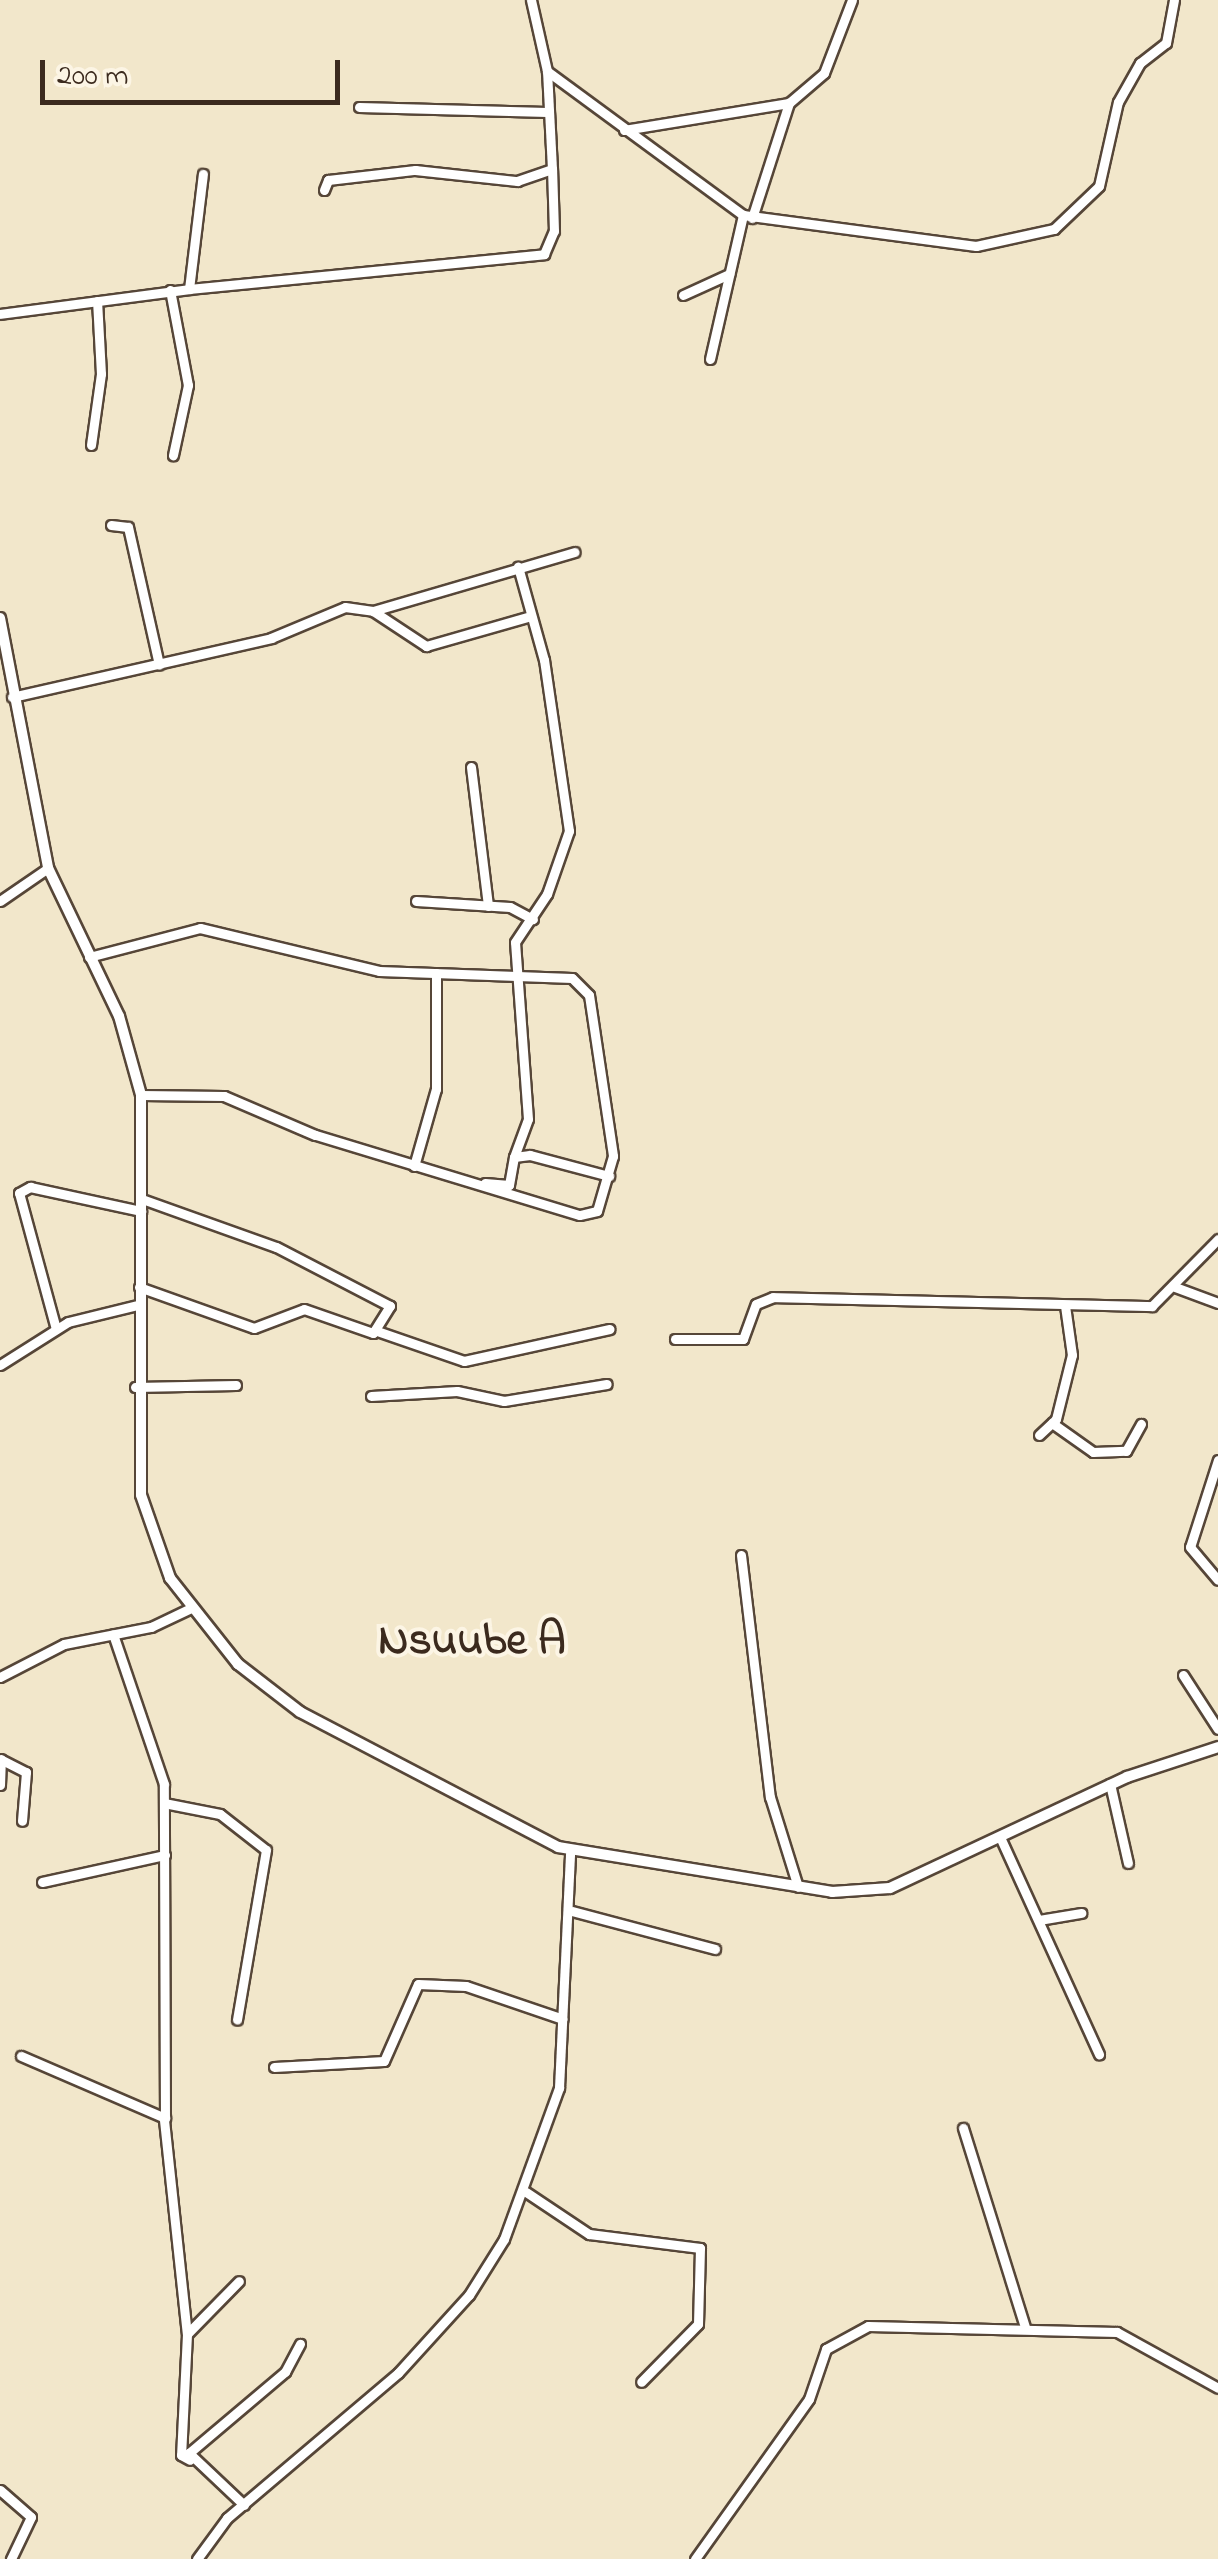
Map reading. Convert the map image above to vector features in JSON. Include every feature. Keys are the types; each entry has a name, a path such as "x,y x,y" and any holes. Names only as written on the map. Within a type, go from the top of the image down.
{"street":[{"path":"0,314 170,290 544,254 554,231 547,70 531,0"},
{"path":"710,359 729,274 789,103 824,73 852,0"},
{"path":"547,70 748,217 976,246 1054,229 1105,176 1118,102 1140,63 1166,43 1174,0"},
{"path":"624,130 789,103"},
{"path":"359,107 547,112"},
{"path":"324,190 328,180 415,170 517,181 552,169"},
{"path":"189,289 203,174"},
{"path":"683,295 729,274"},
{"path":"170,290 188,385 173,455"},
{"path":"91,445 102,374 97,302"},
{"path":"111,525 128,527 159,665"},
{"path":"12,697 272,638 338,609 374,611 575,552"},
{"path":"462,1180 509,1185 528,1119 513,975 516,942 533,919 568,831 544,660 527,616 518,568"},
{"path":"374,611 426,646 527,616"},
{"path":"0,618 12,697 48,868 89,957 142,1094 135,1387 148,1524 191,1608 238,1664 300,1712 570,1851 798,1887 890,1888 1110,1785 1218,1747"},
{"path":"471,767 488,906"},
{"path":"0,901 48,868"},
{"path":"416,902 488,906 533,919"},
{"path":"89,957 200,928 340,965 436,973 565,976 584,986 606,1086 609,1176 588,1216 414,1166 224,1096 142,1094"},
{"path":"414,1166 436,1089 436,973"},
{"path":"514,1157 546,1156 609,1176"},
{"path":"56,1329 20,1193 30,1188 142,1205 276,1247 388,1301 378,1331"},
{"path":"675,1339 743,1339 756,1304 773,1298 1152,1306 1218,1239"},
{"path":"139,1287 247,1327 304,1310 464,1361 610,1330"},
{"path":"1174,1287 1218,1303"},
{"path":"0,1366 56,1329 138,1304"},
{"path":"1038,1436 1052,1423 1072,1356 1066,1306"},
{"path":"371,1396 457,1392 504,1401 607,1384"},
{"path":"135,1387 236,1385"},
{"path":"1052,1423 1093,1452 1126,1451 1141,1424"},
{"path":"1218,1460 1190,1547 1218,1580"},
{"path":"742,1555 770,1797 798,1887"},
{"path":"0,1677 64,1644 113,1634 191,1608"},
{"path":"113,1634 164,1803 164,2120 187,2334 178,2390 181,2456 244,2504"},
{"path":"1183,1675 1218,1728"},
{"path":"0,1786 1,1759 26,1772 22,1821"},
{"path":"1110,1785 1128,1863"},
{"path":"164,1803 220,1814 266,1850 238,2020"},
{"path":"1000,1838 1099,2054"},
{"path":"197,2559 244,2504 390,2380 469,2295 526,2192 559,2088 572,1911 570,1851"},
{"path":"42,1882 165,1855"},
{"path":"572,1911 714,1949"},
{"path":"1039,1920 1081,1913"},
{"path":"274,2067 384,2061 418,1984 466,1986 563,2020"},
{"path":"22,2056 164,2120"},
{"path":"963,2128 1025,2326"},
{"path":"526,2192 588,2234 700,2248 698,2324 641,2382"},
{"path":"187,2334 239,2281"},
{"path":"695,2559 809,2399 836,2342 885,2324 1117,2332 1218,2388"},
{"path":"190,2460 285,2372 300,2344"},
{"path":"0,2490 31,2517 10,2559"}],"district":[{"name":"Nsuube A","path":"472,1643"}]}
